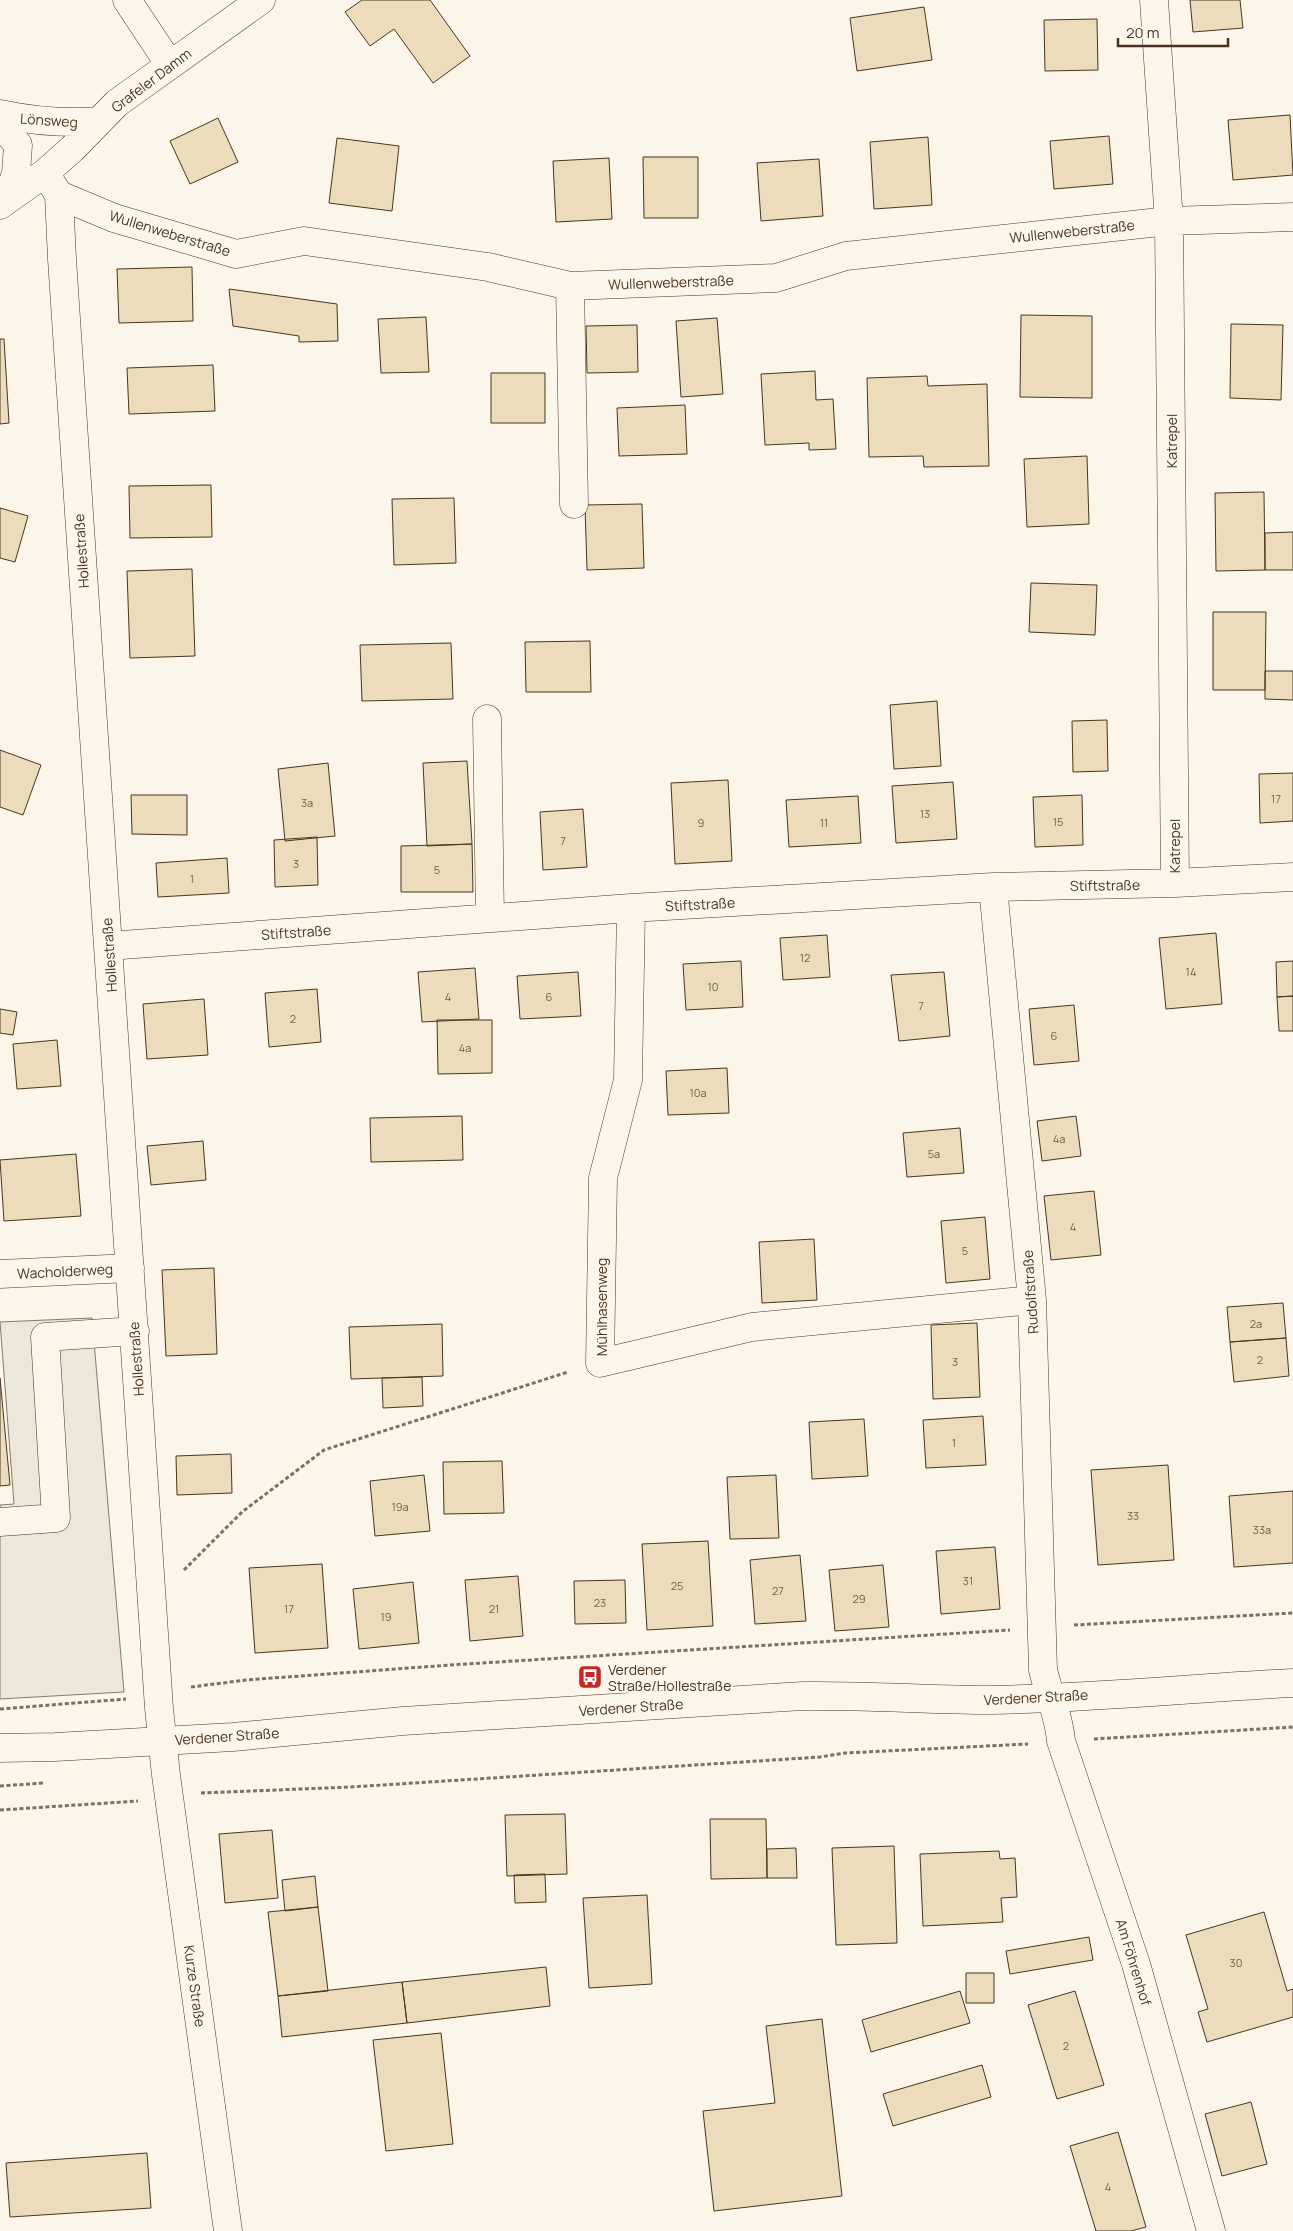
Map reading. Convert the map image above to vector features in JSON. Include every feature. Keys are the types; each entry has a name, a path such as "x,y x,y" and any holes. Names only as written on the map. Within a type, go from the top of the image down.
{"street":[{"path":"127,0 170,65"},
{"name":"Grafeler Damm","path":"4,202 52,184 72,150 117,103 261,0"},
{"name":"Katrepel","path":"1154,0 1169,221 1175,883"},
{"name":"Lönsweg","path":"0,114 30,120 72,124 99,121"},
{"name":"Lönsweg","path":"0,122 18,145 16,173 4,202"},
{"name":"Wullenweberstraße","path":"52,184 114,218 236,254 304,241 488,267 570,286 776,278 846,256 1169,221 1293,217"},
{"name":"Hollestraße","path":"52,184 62,268 135,1331 151,1602 162,1741"},
{"path":"570,286 574,504"},
{"path":"486,719 490,918"},
{"name":"Stiftstraße","path":"108,946 631,908 993,887 1175,883 1293,877"},
{"name":"Rudolfstraße","path":"993,887 1032,1300 1040,1628 1043,1670 1050,1697"},
{"name":"Mühlhasenweg","path":"631,908 628,1080 603,1178 600,1362 752,1327 1032,1300"},
{"name":"Wacholderweg","path":"0,1274 130,1268"},
{"path":"0,1522 56,1518 45,1337 135,1331"},
{"name":"Verdener Straße","path":"0,1748 162,1741 403,1721 803,1696 866,1695 994,1700 1293,1683"},
{"name":"Am Föhrenhof","path":"1050,1697 1057,1711 1061,1741 1136,1964 1211,2231"},
{"name":"Kurze Straße","path":"162,1741 228,2231"}],"path":[{"path":"151,1602 242,1512 324,1450 600,1362"},
{"path":"0,1709 129,1699 159,1692 246,1680 441,1665 1293,1613"},
{"path":"0,1810 123,1803 210,1792 351,1787 820,1757 845,1753 1293,1727"},
{"path":"0,1786 46,1783"}],"shaded area":[{"path":"92,1318 124,1692 0,1699 0,1505 14,1504 0,1322"}],"building":[{"path":"362,0 430,0 470,56 433,83 394,29 370,46 345,12"},
{"path":"1190,0 1240,0 1243,28 1193,32"},
{"path":"924,7 932,60 857,71 850,18"},
{"path":"1097,19 1098,70 1045,71 1044,20"},
{"path":"1290,115 1293,175 1233,180 1228,120"},
{"path":"218,118 238,162 190,184 170,141"},
{"path":"1109,136 1113,184 1054,189 1050,141"},
{"path":"928,137 932,205 874,209 870,142"},
{"path":"337,138 399,146 392,211 329,203"},
{"path":"643,157 698,157 698,218 644,218"},
{"path":"609,158 612,219 556,222 553,161"},
{"path":"819,159 823,216 761,221 757,163"},
{"path":"192,267 193,321 119,323 117,269"},
{"path":"229,289 337,304 338,341 299,342 299,336 233,326"},
{"path":"1021,315 1092,316 1092,398 1020,397"},
{"path":"426,317 429,372 381,373 378,319"},
{"path":"717,318 723,394 681,397 676,321"},
{"path":"1231,324 1283,325 1281,400 1230,398"},
{"path":"637,325 638,372 587,373 586,326"},
{"path":"0,339 4,339 9,423 0,424"},
{"path":"213,365 215,411 129,414 127,368"},
{"path":"815,371 816,400 833,399 836,449 809,450 809,443 765,445 761,374"},
{"path":"491,373 545,373 545,423 491,423"},
{"path":"927,376 928,386 987,384 989,466 924,467 923,456 869,457 867,378"},
{"path":"685,405 687,454 619,456 617,408"},
{"path":"1087,456 1089,524 1027,527 1024,459"},
{"path":"211,485 212,537 130,538 129,486"},
{"path":"1264,492 1265,570 1216,571 1215,493"},
{"path":"454,498 456,563 394,565 392,499"},
{"path":"642,504 644,568 587,570 585,505"},
{"path":"0,508 28,516 15,562 0,558"},
{"path":"1293,532 1293,570 1265,570 1265,533"},
{"path":"192,569 195,656 130,658 127,571"},
{"path":"1031,583 1097,585 1095,635 1029,632"},
{"path":"1213,612 1266,612 1265,690 1213,690"},
{"path":"590,641 591,692 526,692 525,642"},
{"path":"451,643 453,699 362,701 360,645"},
{"path":"1265,671 1293,671 1293,700 1265,699"},
{"path":"937,701 941,766 894,769 890,705"},
{"path":"1107,720 1108,771 1073,772 1072,721"},
{"path":"0,750 41,765 23,815 0,807"},
{"path":"467,761 472,844 427,846 423,763"},
{"path":"328,763 335,836 285,841 278,769"},
{"path":"1293,773 1293,821 1260,823 1259,774"},
{"path":"728,780 732,861 675,864 671,783"},
{"path":"953,782 957,839 896,843 892,786"},
{"path":"131,795 187,795 187,835 132,834"},
{"path":"1082,795 1083,845 1035,847 1033,797"},
{"path":"858,796 861,843 789,847 786,800"},
{"path":"583,809 587,867 543,870 540,812"},
{"path":"317,837 318,885 275,887 274,840"},
{"path":"472,844 473,892 401,892 401,846"},
{"path":"227,858 229,893 158,897 156,863"},
{"path":"1216,933 1222,1004 1166,1009 1159,938"},
{"path":"827,935 830,977 783,980 780,938"},
{"path":"741,961 743,1007 686,1010 683,964"},
{"path":"1293,961 1293,996 1277,997 1276,962"},
{"path":"475,968 479,1019 422,1022 418,972"},
{"path":"578,972 581,1016 520,1019 517,976"},
{"path":"944,972 950,1036 899,1041 891,975"},
{"path":"317,989 321,1042 269,1047 265,993"},
{"path":"1293,996 1293,1031 1279,1031 1277,997"},
{"path":"204,999 208,1055 147,1059 143,1004"},
{"path":"1074,1005 1079,1061 1034,1065 1029,1009"},
{"path":"0,1009 17,1012 13,1035 0,1033"},
{"path":"437,1020 492,1020 492,1073 438,1074"},
{"path":"57,1040 61,1086 17,1089 13,1044"},
{"path":"727,1068 729,1113 668,1115 666,1071"},
{"path":"462,1116 463,1160 371,1162 370,1118"},
{"path":"1076,1116 1081,1156 1042,1161 1037,1121"},
{"path":"960,1128 964,1173 907,1177 903,1133"},
{"path":"203,1141 206,1180 151,1185 147,1146"},
{"path":"76,1154 81,1216 4,1221 0,1160"},
{"path":"1094,1191 1101,1255 1051,1260 1044,1196"},
{"path":"985,1217 990,1279 946,1283 941,1221"},
{"path":"814,1239 817,1300 762,1303 759,1242"},
{"path":"214,1268 217,1354 166,1356 162,1270"},
{"path":"1283,1303 1286,1338 1230,1342 1227,1307"},
{"path":"977,1323 980,1397 933,1399 931,1325"},
{"path":"442,1324 443,1376 351,1379 349,1327"},
{"path":"1286,1338 1289,1376 1234,1382 1230,1342"},
{"path":"422,1377 423,1406 383,1408 382,1378"},
{"path":"0,1378 10,1485 0,1486"},
{"path":"983,1416 986,1465 926,1468 923,1420"},
{"path":"864,1419 868,1476 812,1479 809,1422"},
{"path":"231,1454 232,1493 177,1495 176,1456"},
{"path":"502,1461 504,1513 444,1514 443,1462"},
{"path":"1168,1465 1174,1560 1098,1565 1091,1470"},
{"path":"424,1475 430,1531 375,1536 370,1481"},
{"path":"776,1475 779,1538 730,1539 727,1477"},
{"path":"1293,1491 1293,1563 1234,1567 1229,1496"},
{"path":"708,1541 713,1626 647,1630 642,1544"},
{"path":"995,1547 1000,1609 941,1614 936,1551"},
{"path":"800,1555 806,1621 755,1624 750,1560"},
{"path":"322,1564 328,1648 255,1653 249,1568"},
{"path":"883,1565 889,1627 835,1631 829,1570"},
{"path":"518,1576 523,1636 470,1641 465,1580"},
{"path":"625,1580 626,1623 575,1624 574,1581"},
{"path":"413,1582 419,1643 359,1649 353,1589"},
{"path":"565,1814 567,1874 507,1876 505,1815"},
{"path":"710,1819 766,1819 767,1878 711,1879"},
{"path":"272,1830 278,1898 225,1903 219,1834"},
{"path":"894,1846 897,1943 836,1945 832,1848"},
{"path":"796,1848 797,1878 767,1878 767,1849"},
{"path":"999,1851 1000,1859 1015,1858 1017,1897 1001,1898 1003,1922 923,1926 920,1854"},
{"path":"545,1874 546,1902 515,1903 514,1875"},
{"path":"315,1876 318,1907 285,1911 282,1880"},
{"path":"647,1895 652,1984 589,1988 583,1898"},
{"path":"318,1907 328,1991 278,1996 268,1912"},
{"path":"1264,1912 1287,1991 1293,1989 1293,2017 1207,2042 1198,2012 1208,2009 1186,1935"},
{"path":"1089,1937 1093,1960 1010,1974 1006,1951"},
{"path":"546,1967 550,2006 407,2023 402,1982"},
{"path":"966,1973 994,1973 994,2003 966,2003"},
{"path":"402,1982 407,2023 282,2037 278,1996"},
{"path":"960,1991 970,2023 871,2052 862,2020"},
{"path":"1075,1991 1104,2085 1057,2099 1028,2005"},
{"path":"822,2019 842,2196 714,2211 703,2111 775,2103 766,2026"},
{"path":"441,2033 453,2144 386,2151 373,2040"},
{"path":"982,2065 991,2097 893,2126 883,2094"},
{"path":"1251,2102 1267,2164 1222,2176 1205,2114"},
{"path":"1118,2132 1146,2227 1131,2231 1096,2231 1070,2146"},
{"path":"147,2153 151,2208 10,2217 6,2163"}],"place":[{"name":"Verdener Straße/Hollestraße","path":"590,1677"}]}
